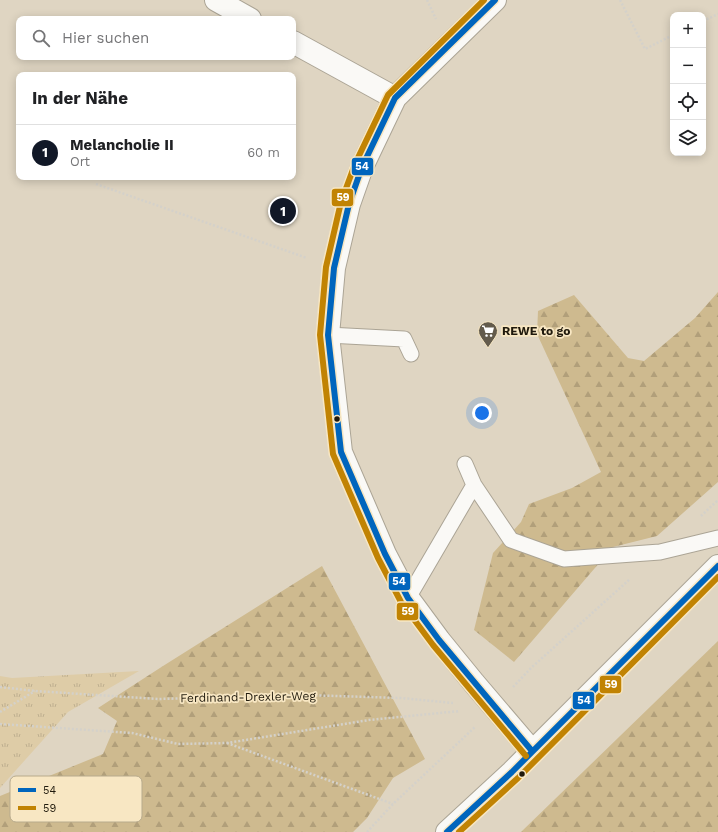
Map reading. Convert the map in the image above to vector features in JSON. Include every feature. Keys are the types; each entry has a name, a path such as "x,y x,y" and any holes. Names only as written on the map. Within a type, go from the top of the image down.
{"street":[{"path":"216,0 245,16"},
{"path":"495,0 395,98 360,173 349,204 334,268 328,335 341,452 385,554 408,598 439,640 532,751"},
{"path":"296,44 395,98"},
{"path":"447,832 512,772 718,566"}],"lane":[{"path":"328,335 404,339 411,354"},
{"path":"465,464 474,485 511,540 564,559 660,552 718,538"},
{"path":"408,598 474,485"}],"path":[{"path":"620,0 645,48 670,36"},
{"path":"706,20 718,14"},
{"path":"96,184 334,268"},
{"path":"695,521 718,500"},
{"path":"367,832 393,804 495,708 531,668 660,552"},
{"name":"Ferdinand-Drexler-Weg","path":"0,687 34,691 158,699 303,696 402,698 495,708"},
{"path":"0,712 34,691"},
{"path":"0,724 132,734 178,744 227,743 369,720 495,708"},
{"path":"227,743 393,804"}],"green space":[{"path":"718,292 718,482 657,536 613,547 514,662 474,630 493,553 521,522 529,504 572,488 601,472 537,334 538,311 574,295 628,358 644,361 695,318"},
{"path":"322,566 425,759 393,778 367,818 353,832 0,832 0,796 10,792 10,822 142,822 142,776 49,776 103,754 117,721 98,708"},
{"path":"718,641 718,832 521,832"},
{"path":"139,671 68,712 0,788 0,676 12,678"}],"transit line":[{"name":"59","path":"484,0 388,95 355,164 341,202 326,267 320,335 333,454 378,558 401,602 433,645 526,756"},
{"name":"54","path":"495,0 395,98 362,167 349,204 334,268 328,335 341,452 385,554 408,598 439,640 532,751"},
{"name":"54","path":"447,832 512,772 718,566"},
{"name":"59","path":"459,832 518,778 718,577"}],"place":[{"name":"Melancholie II","path":"283,211"},
{"name":"REWE to go","path":"488,348"}]}
